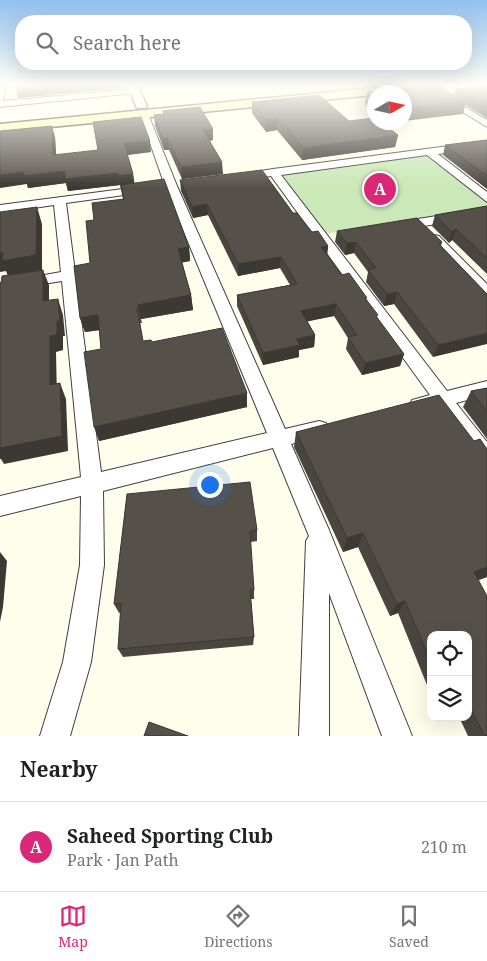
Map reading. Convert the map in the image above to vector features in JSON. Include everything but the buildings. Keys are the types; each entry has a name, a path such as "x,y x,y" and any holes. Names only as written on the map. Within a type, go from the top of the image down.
{"main road":[{"path":"0,128 69,119"}],"street":[{"path":"147,119 176,185 278,439 318,530 397,736"},
{"path":"227,178 487,144"},
{"path":"428,152 487,198"},
{"path":"273,172 487,458"},
{"path":"0,209 176,185"},
{"path":"55,736 77,662 92,564 92,484 60,201"},
{"path":"389,228 487,212"},
{"path":"418,223 487,292"},
{"path":"322,239 341,236"},
{"path":"0,287 69,276"},
{"path":"405,408 487,388"},
{"path":"0,506 337,425"},
{"path":"314,736 318,530"}],"green space":[{"path":"425,154 487,203 487,208 323,234 281,174"}],"place":[{"name":"Saheed Sporting Club","path":"380,189"}]}
